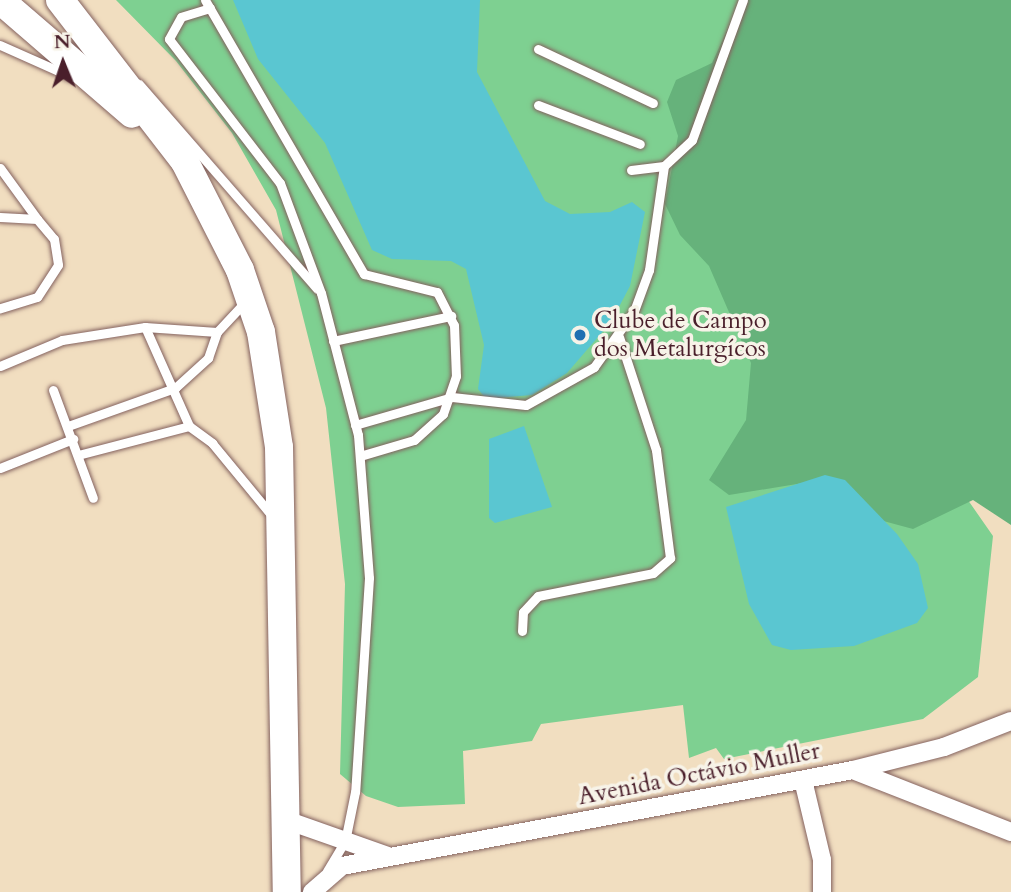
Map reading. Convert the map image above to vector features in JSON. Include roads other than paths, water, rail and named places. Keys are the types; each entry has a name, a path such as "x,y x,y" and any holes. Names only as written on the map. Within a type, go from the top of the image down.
{"main road":[{"path":"0,0 124,104 202,196"},
{"path":"70,5 170,139 202,196 250,297 270,374 283,529 287,892"}],"street":[{"name":"Avenida Octávio Muller","path":"317,885 342,866 853,770 944,747 1011,721"},
{"path":"853,770 1011,832"},
{"path":"803,780 822,860 821,892"},
{"path":"286,820 392,857"}],"lane":[{"path":"355,425 452,397 509,407 547,399 594,367 619,337 649,270 664,166 698,130 743,0"},
{"path":"317,885 345,841 355,792 369,578 360,456 355,425 321,293 273,172 169,40 181,17 207,4 364,274 437,292 451,316 457,351 452,397 414,440 360,456"},
{"path":"0,45 124,104"},
{"path":"538,48 653,103"},
{"path":"113,65 152,93 321,293"},
{"path":"538,104 640,144"},
{"path":"631,170 664,166"},
{"path":"0,168 54,239 58,265 47,288 25,303 0,308"},
{"path":"0,217 37,219"},
{"path":"68,426 176,388 208,358 217,332 250,297"},
{"path":"0,301 25,303"},
{"path":"333,341 451,316"},
{"path":"0,366 62,340 145,327 217,332"},
{"path":"145,327 176,388 189,426 212,443 283,529"},
{"path":"522,631 523,612 538,596 653,573 670,558 656,450 619,337"},
{"path":"52,390 73,439 93,498"},
{"path":"78,455 189,426"},
{"path":"0,468 73,439"}],"water":[{"path":"233,0 480,0 477,72 545,201 570,214 610,212 632,202 645,212 630,286 611,322 567,373 532,395 486,399 478,389 484,345 466,269 451,261 392,259 372,250 325,143 258,59"},
{"path":"524,426 552,507 495,523 489,518 489,439"},
{"path":"825,475 845,480 897,534 918,564 928,608 917,623 854,646 791,650 772,645 749,604 726,507"}],"place":[{"name":"Clube de Campo dos Metalurgícos","path":"580,335"}]}
